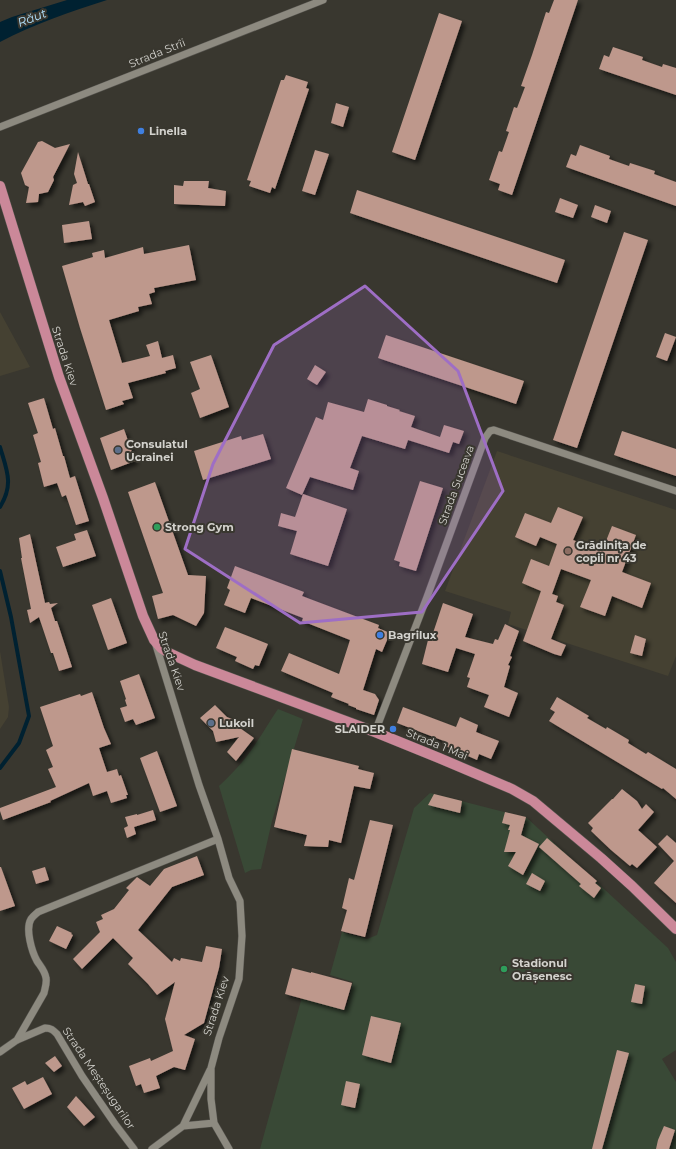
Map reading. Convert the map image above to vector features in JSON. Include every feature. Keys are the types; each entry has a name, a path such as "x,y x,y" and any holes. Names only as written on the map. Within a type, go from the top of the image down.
{"main road":[{"name":"Strada Kiev","path":"0,186 59,377 103,498 143,616 154,640"},
{"name":"Strada 1 Mai","path":"154,640 161,648 169,653 196,665 375,732 512,788 533,802 601,858 676,929"}],"street":[{"name":"Strada Strîi","path":"0,128 323,0"},
{"name":"Strada Suceava","path":"375,732 427,597 485,438 490,431 494,430 676,491"},
{"name":"Strada Kiev","path":"154,640 199,784 218,839 229,878 240,901 242,936 238,979 211,1068 211,1099 214,1123 229,1149"},
{"path":"17,1040 46,987 44,970 35,956 30,937 29,927 32,918 38,912 218,839"},
{"name":"Strada Meșteșugarilor","path":"0,1052 17,1040 45,1028 54,1030 82,1076 134,1149"},
{"path":"152,1149 183,1126 211,1068"},
{"path":"183,1126 214,1123"}],"highlighted area":[{"path":"365,286 458,371 503,491 422,612 300,623 185,549 213,464 274,345"}],"shaded area":[{"path":"0,312 30,367 0,376"},
{"name":"Grădinița de copii nr 43","path":"497,451 676,510 676,656 668,676 508,624 511,612 445,591"},
{"path":"0,651 9,707 8,717 0,729"}],"green space":[{"path":"278,709 303,719 272,821 261,869 251,870 245,873 219,786 248,755"},
{"name":"Stadionul Orășenesc","path":"430,793 527,818 668,948 676,962 676,1050 662,1059 676,1082 676,1149 260,1149 302,997 344,1009 345,1006 347,1006 353,982 330,975 342,932 367,939 377,935 414,808"}],"water":[{"name":"Răut","path":"67,0 107,0 39,24 0,42 0,22"}],"building":[{"path":"554,0 578,0 512,195 498,190 500,184 489,180 499,151 502,152 509,132 506,131 514,107 517,108 525,87 521,86 546,12 549,13"},
{"path":"439,13 462,21 415,160 392,152"},
{"path":"613,47 643,57 642,60 662,67 663,64 676,68 676,95 599,69 604,55 609,57"},
{"path":"286,75 308,82 306,88 309,89 275,189 272,187 270,193 249,186 251,181 247,180 281,80 284,80"},
{"path":"336,103 349,107 343,127 331,123"},
{"path":"42,141 55,148 70,144 53,177 54,180 48,192 39,194 38,202 26,203 29,187 25,185 21,173 38,142"},
{"path":"580,145 610,156 609,159 629,166 630,163 655,171 654,174 676,182 676,206 566,167 571,154 576,156"},
{"path":"315,150 329,154 315,195 302,191"},
{"path":"78,152 95,202 85,206 83,202 69,205 73,185 77,183 74,174"},
{"path":"184,181 209,181 208,188 226,191 225,206 174,204 174,185 183,186"},
{"path":"357,190 565,260 557,283 350,213"},
{"path":"560,198 578,205 573,218 555,212"},
{"path":"595,205 611,211 607,223 591,217"},
{"path":"89,221 92,239 64,243 62,225"},
{"path":"624,232 648,240 577,448 553,440"},
{"path":"189,245 196,280 154,288 155,292 149,294 152,304 138,307 139,311 109,320 122,363 150,356 146,345 158,341 162,358 173,355 176,368 165,371 166,373 128,383 133,398 122,401 124,404 106,410 62,266 93,257 92,253 104,250 105,258 143,247 144,254"},
{"path":"665,333 676,337 667,361 656,357"},
{"path":"386,335 524,381 516,404 378,358"},
{"path":"211,355 229,407 200,418 191,393 200,389 190,362"},
{"path":"315,365 326,372 317,385 307,379"},
{"path":"44,398 70,478 75,476 89,521 76,525 66,495 62,497 57,483 44,487 38,463 41,462 33,435 38,433 28,403"},
{"path":"368,399 415,416 411,427 440,437 444,425 464,431 459,444 453,442 449,453 408,440 405,449 362,436 350,468 359,471 353,490 310,477 302,495 286,488 316,417 323,420 328,402 364,412"},
{"name":"Consulatul Ucrainei","path":"124,429 135,461 111,470 100,438"},
{"path":"622,431 676,449 676,476 614,455"},
{"path":"263,434 271,459 203,480 194,451 241,436 242,440"},
{"path":"420,481 443,488 416,571 399,566 400,562 394,560"},
{"path":"155,482 188,575 206,576 204,613 196,626 173,615 158,619 152,596 163,593 128,492"},
{"path":"303,494 347,509 328,566 290,554 297,531 278,526 281,513 295,517"},
{"path":"558,507 583,517 573,540 602,551 612,526 636,535 622,572 651,583 642,608 612,596 605,616 580,607 591,580 561,569 552,594 558,596 556,602 564,605 551,639 566,645 561,656 523,641 541,591 522,583 531,559 549,566 557,544 540,537 536,546 515,537 525,513 551,523"},
{"path":"87,530 96,556 63,567 56,547 76,540 74,534"},
{"path":"30,534 45,603 58,603 51,608 55,621 57,621 72,667 59,671 53,653 51,653 39,617 30,623 27,610 31,609 21,558 19,538"},
{"path":"235,566 304,592 302,596 379,625 378,628 390,633 382,652 376,649 363,690 375,694 379,700 374,715 356,709 348,705 349,704 331,697 333,693 281,671 289,653 339,674 350,640 302,621 303,618 251,598 245,613 224,605 230,590 227,588"},
{"path":"111,598 127,643 108,650 92,605"},
{"path":"443,603 473,614 465,637 493,644 495,639 498,640 505,624 519,631 510,656 512,657 508,665 510,666 504,687 518,693 509,717 484,707 489,695 467,687 470,678 467,677 475,654 456,648 448,672 422,664 430,632 433,633"},
{"path":"225,627 268,644 259,666 255,665 253,669 235,661 237,657 216,648"},
{"path":"635,635 646,639 642,656 630,653"},
{"path":"139,674 155,718 136,725 133,719 125,722 120,708 127,706 120,681"},
{"path":"92,692 111,744 99,748 107,772 117,769 119,776 121,775 128,795 126,795 127,798 111,803 107,791 93,796 89,783 50,801 51,802 3,820 0,808 56,787 48,769 53,767 46,750 53,746 40,707 80,694 81,696"},
{"path":"557,697 589,716 587,718 606,729 607,727 629,740 628,743 646,754 648,752 676,769 676,799 663,788 662,789 549,721 555,712 550,709"},
{"path":"215,705 227,717 239,722 237,726 254,738 236,761 227,752 239,737 216,742 213,731 200,718"},
{"path":"403,707 456,727 460,717 478,725 476,732 499,741 491,759 479,754 477,760 443,745 444,741 397,723"},
{"path":"292,749 359,766 358,769 374,773 370,789 354,786 341,843 329,840 328,847 304,846 307,835 274,827"},
{"path":"157,751 177,806 160,812 140,758"},
{"path":"622,789 637,801 642,809 646,804 654,812 638,830 657,847 637,868 632,864 630,866 611,850 591,831 593,828 588,823"},
{"path":"434,794 462,801 460,813 428,805"},
{"path":"153,810 156,820 134,827 136,834 127,838 124,828 128,826 125,817"},
{"path":"505,812 526,817 521,835 539,844 523,875 508,866 516,852 504,852 510,830 508,830 510,825 502,823"},
{"path":"370,820 393,825 365,937 341,931 347,910 342,908 349,878 354,880"},
{"path":"667,835 676,843 676,903 654,883 674,861 658,844"},
{"path":"547,838 597,881 595,883 601,888 594,898 579,886 581,884 539,847"},
{"path":"197,856 204,875 172,887 138,930 172,962 174,958 180,961 181,958 202,962 206,946 222,949 219,968 204,1023 184,1035 195,1039 185,1070 174,1067 156,1076 160,1088 144,1093 141,1084 136,1086 129,1066 150,1058 151,1061 173,1051 165,1019 175,982 157,995 128,964 133,958 113,938 82,969 73,959 100,932 96,922 103,919 101,915 114,909 129,890 126,888 137,877 150,886 164,869"},
{"path":"0,867 15,906 0,911"},
{"path":"45,867 49,880 36,884 32,871"},
{"path":"532,873 545,881 540,891 526,884"},
{"path":"57,926 72,933 71,934 73,935 66,949 49,941"},
{"path":"292,968 352,983 344,1010 285,994"},
{"path":"635,984 645,986 642,1004 631,1002"},
{"path":"371,1016 401,1023 391,1063 362,1055"},
{"path":"617,1050 629,1053 602,1149 592,1149"},
{"path":"55,1056 62,1066 54,1072 45,1063"},
{"path":"43,1077 52,1094 24,1109 12,1088 25,1081 27,1085"},
{"path":"346,1081 360,1084 355,1108 341,1105"},
{"path":"76,1096 95,1117 84,1126 67,1107"},
{"path":"664,1126 675,1130 669,1149 656,1149 658,1140"}],"waterway":[{"path":"0,447 8,477 7,491 0,507"},
{"path":"0,571 11,617 29,716 19,743 0,768"}],"place":[{"name":"Linella","path":"141,131"},
{"name":"Consulatul Ucrainei","path":"118,450"},
{"name":"Strong Gym","path":"157,527"},
{"name":"Grădinița de copii nr 43","path":"568,551"},
{"name":"Bagrilux","path":"380,635"},
{"name":"Lukoil","path":"211,723"},
{"name":"SLAIDER","path":"393,729"},
{"name":"Stadionul Orășenesc","path":"504,969"}]}
